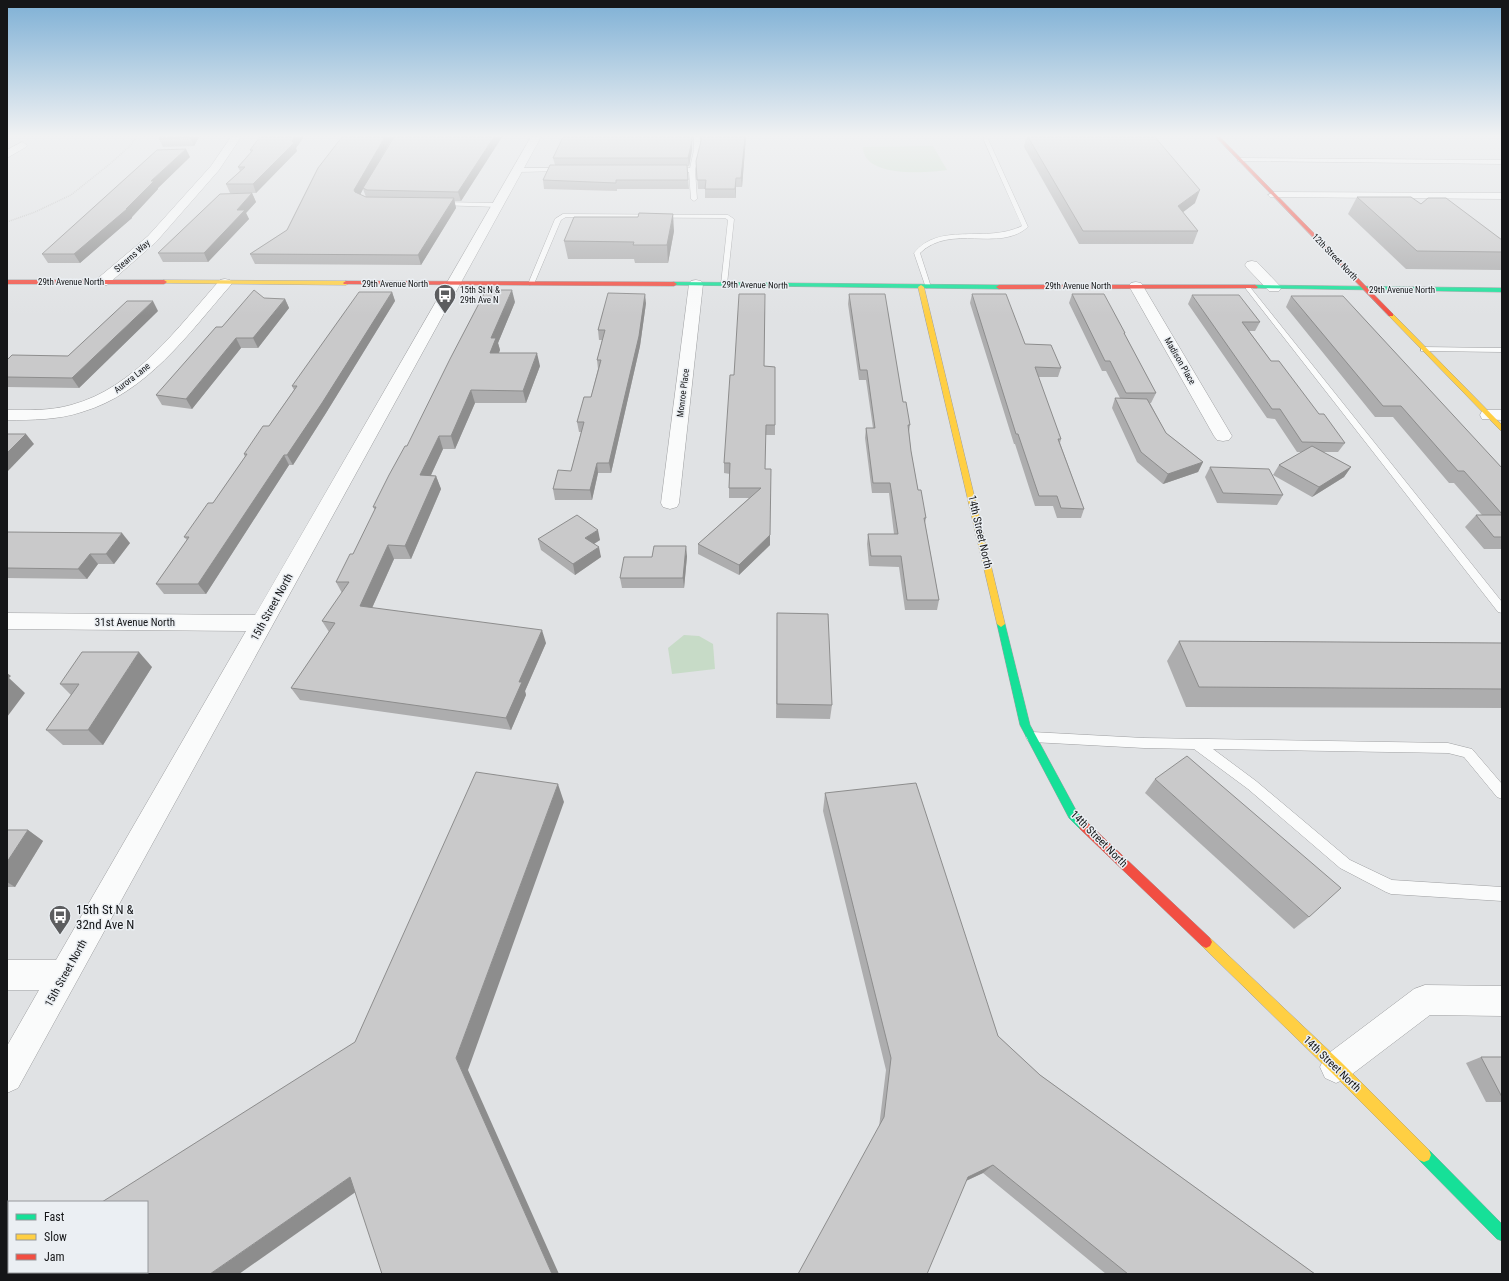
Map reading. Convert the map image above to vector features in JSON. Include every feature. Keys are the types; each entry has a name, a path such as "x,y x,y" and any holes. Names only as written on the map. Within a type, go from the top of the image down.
{"street":[{"name":"Stearns Way","path":"102,282 152,239 189,197"},
{"name":"15th Street North","path":"7,1077 503,197"},
{"name":"12th Street North","path":"1276,197 1424,349 1495,415 1502,429"},
{"path":"1252,265 1274,288"},
{"name":"29th Avenue North","path":"7,282 724,284 924,287 1136,286 1366,290 1502,290"},
{"name":"Aurora Lane","path":"7,415 65,411 85,407 112,394 132,381 151,364 225,283"},
{"name":"Monroe Place","path":"670,503 696,284"},
{"name":"Madison Place","path":"1136,286 1223,436"},
{"name":"14th Street North","path":"924,287 924,294 1025,725 1073,815 1336,1067 1502,1234"},
{"name":"31st Avenue North","path":"7,622 263,623"},
{"path":"7,975 64,975"},
{"path":"1336,1067 1425,1000 1502,1001"}],"lane":[{"path":"924,287 917,253 922,244 933,239 1000,236 1018,232 1025,227 1011,197"},
{"path":"432,204 498,205"},
{"path":"531,284 558,219 565,215 726,216 730,219 724,284"},
{"path":"1248,288 1502,609"},
{"path":"1424,349 1502,350"},
{"path":"1032,737 1144,743 1448,748 1468,753 1502,793"},
{"path":"1196,743 1252,784 1345,864 1391,887 1502,894"}],"path":[{"path":"7,222 35,212 67,197"}],"green space":[{"path":"684,635 699,636 713,644 715,669 672,674 668,648"}],"building":[{"path":"105,197 138,197 127,209 74,254 42,254"},
{"path":"217,197 249,197 237,210 245,210 204,253 158,253"},
{"path":"304,197 454,198 418,255 250,254 287,230"},
{"path":"1063,197 1191,197 1178,206 1198,231 1083,231"},
{"path":"1357,197 1411,197 1421,204 1428,198 1446,198 1502,240 1502,252 1417,251"},
{"path":"639,213 673,214 667,245 633,245 634,242 564,241 574,217 638,217"},
{"path":"254,290 264,298 285,299 253,338 236,338 186,399 156,395 216,327 222,327"},
{"path":"486,290 512,290 491,338 496,338 490,353 537,353 523,391 471,390 451,436 439,436 420,475 436,476 405,546 388,545 360,606 542,630 519,682 522,682 506,718 291,688 335,623 322,621 349,582 336,582 350,554 353,554 376,507 373,507 389,475 405,446 407,446"},
{"path":"359,292 392,292 322,403 287,455 284,455 198,584 156,584 189,537 184,537 208,503 213,503 247,454 244,454 263,426 269,426 297,386 292,386"},
{"path":"608,293 645,294 639,336 609,463 597,463 590,490 553,489 558,470 571,471 584,422 577,422 584,397 591,397 601,360 597,360 605,330 598,330"},
{"path":"739,294 765,294 764,366 775,367 775,425 766,425 765,469 771,469 770,535 739,565 698,544 761,488 729,488 730,463 724,463 730,375 734,375"},
{"path":"849,294 885,294 903,402 906,402 910,425 908,425 911,451 918,490 921,490 926,518 924,518 939,600 907,600 901,556 871,556 868,534 898,534 890,483 873,483 866,428 875,428 867,370 860,370"},
{"path":"972,294 1006,294 1025,344 1051,345 1061,368 1035,367 1061,439 1058,439 1084,509 1061,508 1057,496 1039,496 1018,434 1016,434"},
{"path":"1072,294 1104,294 1156,393 1126,393 1110,361 1105,361"},
{"path":"1192,295 1239,295 1260,322 1242,322 1271,361 1279,361 1319,414 1324,414 1345,443 1302,442 1280,409 1272,409"},
{"path":"1291,296 1343,296 1502,468 1502,514 1464,471 1458,471 1401,406 1383,406"},
{"path":"127,301 153,301 72,378 7,377 7,360 12,355 68,356"},
{"path":"1115,398 1147,399 1166,433 1203,462 1168,474 1141,452"},
{"path":"7,434 26,434 7,453"},
{"path":"1312,446 1351,467 1319,487 1279,465"},
{"path":"1210,467 1269,469 1283,495 1223,493"},
{"path":"577,515 598,530 585,538 599,547 573,564 538,539"},
{"path":"1476,515 1502,515 1502,537 1494,537"},
{"path":"7,532 122,533 106,554 90,554 78,569 7,568"},
{"path":"654,546 686,546 683,578 620,578 624,557 652,557"},
{"path":"777,613 828,614 832,705 777,704"},
{"path":"1179,641 1502,643 1502,689 1199,687"},
{"path":"82,652 139,652 88,730 46,730 79,684 60,684"},
{"path":"1187,756 1341,888 1309,917 1155,779"},
{"path":"476,772 558,784 456,1058 552,1274 382,1274 350,1177 210,1274 7,1274 8,1262 8,1273 148,1273 148,1201 104,1201 355,1042"},
{"path":"916,783 998,1036 1040,1075 1315,1274 1128,1274 993,1165 968,1177 927,1274 798,1274 884,1117 891,1058 825,793"},
{"path":"7,830 28,830 7,862"},
{"path":"1481,1057 1502,1057 1502,1097"}],"traffic: fast":[{"path":"674,284 999,287"},
{"path":"1255,287 1502,290"},
{"path":"1001,624 1025,725 1073,815 1084,826"},
{"path":"1424,1155 1502,1234"}],"traffic: slow":[{"path":"164,282 346,283"},
{"path":"921,287 1001,624"},
{"path":"1391,315 1502,429"},
{"path":"1206,942 1336,1067 1424,1155"}],"traffic: jam":[{"path":"1276,197 1391,315"},
{"path":"7,282 164,282"},
{"path":"346,283 674,284"},
{"path":"999,287 1255,287"},
{"path":"1084,826 1206,942"}],"place":[{"name":"15th St N & 29th Ave N","path":"445,314"},
{"name":"15th St N & 32nd Ave N","path":"60,936"}]}
